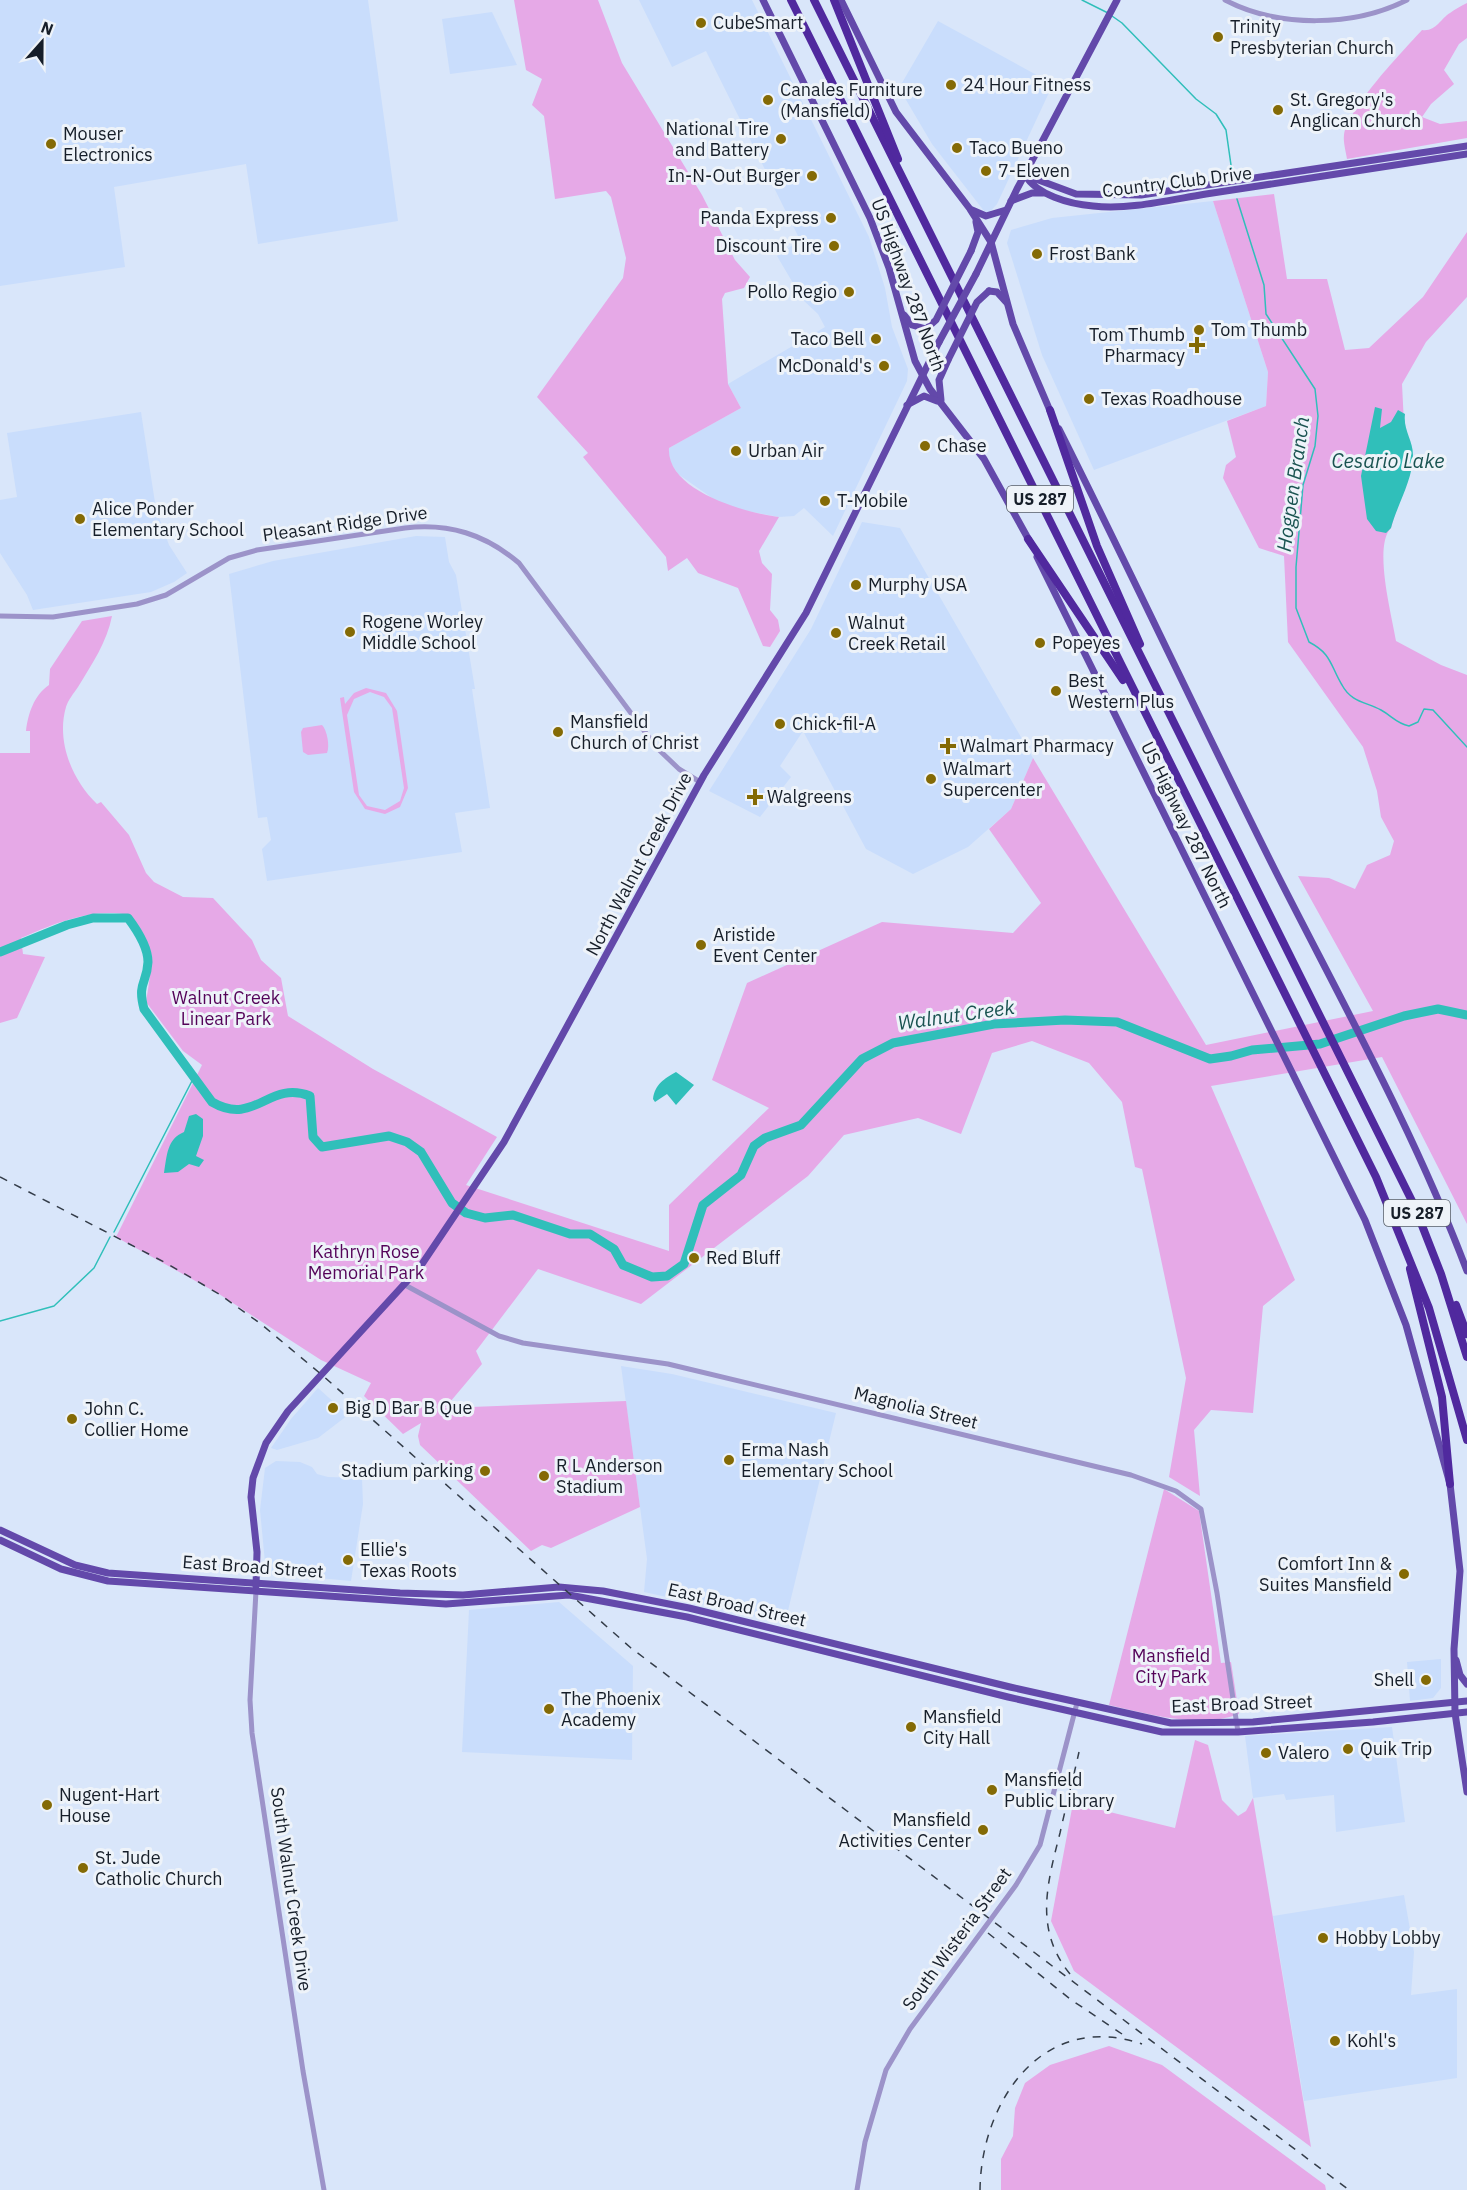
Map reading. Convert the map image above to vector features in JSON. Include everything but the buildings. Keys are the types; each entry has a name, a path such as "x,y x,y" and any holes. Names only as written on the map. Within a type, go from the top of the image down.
{"highway":[{"name":"US 287","path":"791,0 1379,1185 1409,1252 1446,1361 1467,1440"},
{"name":"US 287","path":"814,0 1414,1205 1443,1279 1467,1357"},
{"path":"834,0 897,155 904,178"},
{"path":"1050,410 1109,576 1146,656 1148,670"},
{"path":"1028,539 1122,678 1130,686"},
{"path":"1409,1252 1409,1264 1442,1397 1450,1484"},
{"path":"1443,1279 1467,1334"}],"main road":[{"name":"US Highway 287 North","path":"763,0 870,218 890,268 909,342 922,374 984,459 1028,539 1296,1079 1365,1220 1387,1272 1431,1410 1450,1484 1460,1571 1454,1656 1455,1713 1467,1792"},
{"path":"841,0 896,112 970,209 991,242 1013,324 1050,410 1372,1059 1434,1189 1467,1271"},
{"name":"North Walnut Creek Drive","path":"256,1591 253,1478 266,1443 288,1411 405,1285 472,1190 523,1111 700,782 806,613 905,406 1116,3"},
{"name":"Country Club Drive","path":"1024,175 1076,194 1111,197 1169,192 1467,146"},
{"name":"Country Club Drive","path":"1024,175 1030,184 1048,194 1094,206 1139,204 1467,154"},
{"path":"1168,201 1172,195 1191,192 1195,187"},
{"path":"1139,204 1143,200 1161,197 1169,192"},
{"path":"1011,201 1032,193 1048,194"},
{"path":"1094,206 1111,197"},
{"path":"901,310 912,325 926,329 936,320 978,232 970,209"},
{"path":"970,209 986,216 1007,209"},
{"path":"942,404 939,380 977,302 989,291 1001,295 1010,309"},
{"path":"905,406 924,396 942,404"},
{"name":"East Broad Street","path":"0,1530 75,1565 100,1571 463,1595 571,1587 603,1591 687,1617 1147,1730 1189,1734 1238,1732 1467,1712"},
{"name":"East Broad Street","path":"0,1540 47,1563 93,1579 446,1604 569,1595 689,1608 1149,1720 1190,1724 1237,1723 1467,1701"},
{"path":"336,1596 337,1587"},
{"path":"538,1588 541,1597"},
{"path":"602,1600 603,1591"},
{"path":"687,1617 689,1608"},
{"path":"729,1627 731,1618"},
{"path":"1454,1656 1464,1682"},
{"path":"1372,1711 1373,1722"},
{"path":"1427,1717 1447,1719 1458,1731"},
{"path":"1286,1719 1287,1728"},
{"path":"1147,1730 1149,1720"},
{"path":"1189,1734 1190,1724"}],"street":[{"path":"1225,0 1244,9 1276,17 1317,20 1362,16 1407,0"},
{"name":"Pleasant Ridge Drive","path":"0,616 53,617 136,604 166,595 229,558 257,550 414,526 454,529 491,542 519,563 657,748 679,769 700,782"},
{"name":"Magnolia Street","path":"405,1285 499,1336 523,1343 668,1364 1131,1476 1176,1491 1201,1509 1238,1732"},
{"name":"South Walnut Creek Drive","path":"256,1591 250,1700 252,1733 303,2071 324,2190"},
{"name":"South Wisteria Street","path":"858,2190 865,2142 886,2070 938,1989 1033,1858 1046,1826 1077,1703"}],"shaded area":[{"path":"0,0 368,0 398,221 258,244 246,164 114,187 125,267 0,286"},
{"path":"639,0 752,0 869,237 885,288 892,327 908,369 907,381 833,536 804,508 794,516 779,517 737,509 715,500 678,474 668,459 669,448 741,408 728,384 825,327 818,314 803,300 777,256 800,240 706,51 672,67"},
{"path":"492,12 517,65 450,74 442,19"},
{"path":"938,21 1053,84 997,204 989,213 984,211 932,144 899,88"},
{"path":"1213,201 1268,372 1266,406 1094,470 1042,355 1007,243 1011,230 1052,218"},
{"name":"Alice Ponder Elementary School","path":"141,412 156,509 169,545 187,573 174,582 151,592 33,610 27,595 0,553 0,500 17,497 7,433"},
{"path":"862,522 900,528 1033,758 1011,809 968,847 913,874 866,849 803,731 780,766 791,777 760,817 709,791 811,629"},
{"name":"Rogene Worley Middle School","path":"416,536 445,537 449,562 456,575 475,689 472,689 490,808 455,813 462,852 267,881 262,849 271,840 267,817 258,818 229,574 273,561"},
{"name":"Erma Nash Elementary School","path":"621,1366 672,1374 836,1413 785,1623 644,1592 647,1559"},
{"path":"318,1388 348,1415 318,1438 277,1450 271,1448 291,1419"},
{"path":"276,1461 300,1462 312,1467 317,1474 328,1477 362,1478 363,1504 351,1581 266,1573 260,1510 265,1468"},
{"name":"The Phoenix Academy","path":"559,1602 633,1666 632,1760 462,1752 469,1610"},
{"path":"1441,1659 1441,1688 1433,1698 1410,1701 1407,1662"},
{"path":"1392,1727 1405,1822 1336,1832 1334,1795 1286,1800 1284,1794 1253,1798 1245,1736"},
{"path":"1404,1895 1414,1952 1411,1995 1457,1989 1457,2078 1304,2101 1273,1916"}],"green space":[{"path":"514,0 598,0 622,63 702,195 735,260 750,277 744,288 725,293 722,299 728,384 741,408 669,448 672,463 680,476 694,488 729,505 779,517 759,551 762,563 772,574 770,610 778,620 780,631 770,647 763,646 738,588 698,573 687,558 668,571 666,557 583,457 588,453 537,397 623,278 626,258 611,197 606,191 555,199 544,116 532,105 542,79 526,70"},
{"path":"1467,3 1467,38 1459,44 1444,70 1454,84 1431,104 1422,117 1440,124 1467,121 1467,138 1347,159 1344,135 1355,110 1365,96 1422,30 1431,29"},
{"path":"1274,194 1287,279 1327,279 1345,350 1369,348 1423,297 1467,232 1467,297 1426,342 1402,384 1404,424 1413,456 1391,528 1386,537 1384,565 1396,641 1441,665 1467,675 1467,1224 1382,1057 1211,1086 1295,1280 1263,1306 1253,1413 1211,1410 1194,1430 1200,1496 1169,1477 1186,1378 1142,1169 1135,1167 1122,1102 1089,1063 1032,1041 992,1053 961,1134 918,1118 844,1135 808,1176 641,1304 538,1269 476,1351 482,1364 445,1408 626,1401 640,1507 551,1548 542,1545 531,1551 420,1445 418,1436 421,1423 403,1434 364,1396 371,1383 321,1360 219,1294 116,1237 202,1065 183,1051 146,1002 151,965 150,955 148,945 138,926 129,915 101,913 60,922 21,938 23,954 45,957 17,1018 0,1023 0,753 30,753 30,731 26,731 33,705 39,694 49,685 50,669 82,621 112,616 107,635 98,653 66,707 63,733 68,759 88,794 97,804 101,802 129,835 146,873 154,882 183,897 213,898 252,940 261,960 281,978 288,1016 373,1069 497,1137 466,1185 669,1251 669,1205 769,1108 712,1080 747,983 882,922 1013,933 1041,903 989,829 1011,809 1033,758 1206,1045 1373,1011 1298,876 1329,878 1355,889 1367,865 1390,855 1394,841 1381,817 1377,791 1363,747 1288,642 1284,556 1259,548 1223,478 1226,465 1236,457 1227,421 1266,406 1268,372 1213,201"},
{"path":"366,688 386,693 397,711 408,788 400,807 385,814 365,809 354,792 340,698 344,697 345,704 354,693","holes":["370,692 384,697 392,708 404,788 400,801 385,810 367,806 359,795 347,715 354,699"]},
{"path":"322,725 328,738 327,753 308,755 303,752 301,732 303,728"},
{"name":"Mansfield City Park","path":"1164,1489 1199,1511 1221,1663 1231,1662 1239,1714 1224,1718 1191,1720 1157,1716 1109,1705"},
{"path":"1195,1740 1208,1745 1222,1800 1238,1816 1246,1811 1253,1798 1311,2147 1074,1971 1051,1921 1073,1803 1175,1828"},
{"path":"1109,2046 1162,2065 1325,2185 1326,2190 1001,2190 1001,2159 1013,2136 1015,2108 1025,2083 1050,2065"}],"water":[{"name":"Cesario Lake","path":"1375,407 1382,409 1380,428 1391,422 1398,410 1405,414 1405,425 1413,450 1408,483 1391,528 1386,533 1376,531 1367,519 1361,476"},
{"path":"676,1072 694,1085 676,1105 667,1094 655,1102 653,1099 658,1086"},
{"path":"196,1114 203,1119 203,1136 196,1156 204,1160 199,1167 189,1164 178,1172 164,1173 171,1143 184,1132 189,1116"}],"waterway":[{"name":"Hogpen Branch","path":"1082,0 1108,13"},
{"name":"Hogpen Branch","path":"1112,16 1122,23 1196,99 1216,114 1226,130 1232,172"},
{"name":"Hogpen Branch","path":"1237,199 1264,285 1266,314 1315,389 1318,416 1315,446 1303,485 1296,567 1296,608 1309,642 1317,646 1330,660 1346,691 1354,698 1409,726 1418,722 1424,709 1433,710 1467,747"},
{"name":"Walnut Creek","path":"0,952 67,925 93,918 128,918 148,956 142,988 144,1009 212,1102 227,1108 240,1109 283,1094 295,1093 310,1096 313,1137 322,1147 389,1136 407,1142 421,1152 452,1203 466,1213 485,1218 513,1215 570,1234 590,1234 614,1249 623,1265 652,1277 667,1276 684,1264 703,1205 741,1175 754,1146 765,1138 801,1125 862,1059 893,1043 994,1024 1065,1020 1117,1022 1210,1059 1252,1050 1320,1044 1404,1016 1438,1009 1467,1015"},
{"path":"114,1232 194,1077"},
{"path":"0,1321 54,1306 94,1268 110,1237"}],"railway":[{"path":"0,1177 166,1263 219,1294 261,1324 322,1375 631,1648 1349,2190"},
{"path":"1070,1974 1051,1941 1047,1906 1051,1870 1079,1752"},
{"path":"988,1933 1070,1999 1122,2034"},
{"path":"980,2190 983,2156 992,2124 1006,2095 1025,2070 1048,2052 1075,2040 1107,2037 1142,2044"}],"place":[{"name":"CubeSmart","path":"701,23"},
{"name":"Trinity Presbyterian Church","path":"1218,37"},
{"name":"24 Hour Fitness","path":"951,85"},
{"name":"Canales Furniture (Mansfield)","path":"768,100"},
{"name":"St. Gregory's Anglican Church","path":"1278,110"},
{"name":"National Tire and Battery","path":"781,139"},
{"name":"Mouser Electronics","path":"51,144"},
{"name":"Taco Bueno","path":"957,148"},
{"name":"7-Eleven","path":"986,171"},
{"name":"In-N-Out Burger","path":"812,176"},
{"name":"Panda Express","path":"831,218"},
{"name":"Discount Tire","path":"834,246"},
{"name":"Frost Bank","path":"1037,254"},
{"name":"Pollo Regio","path":"849,292"},
{"name":"Tom Thumb","path":"1199,330"},
{"name":"Taco Bell","path":"876,339"},
{"name":"Tom Thumb Pharmacy","path":"1197,345"},
{"name":"McDonald's","path":"884,366"},
{"name":"Texas Roadhouse","path":"1089,399"},
{"name":"Chase","path":"925,446"},
{"name":"Urban Air","path":"736,451"},
{"name":"T-Mobile","path":"825,501"},
{"name":"Alice Ponder Elementary School","path":"80,519"},
{"name":"Murphy USA","path":"856,585"},
{"name":"Rogene Worley Middle School","path":"350,632"},
{"name":"Walnut Creek Retail","path":"836,633"},
{"name":"Popeyes","path":"1040,643"},
{"name":"Best Western Plus","path":"1056,691"},
{"name":"Chick-fil-A","path":"780,724"},
{"name":"Mansfield Church of Christ","path":"558,732"},
{"name":"Walmart Pharmacy","path":"948,746"},
{"name":"Walmart Supercenter","path":"931,779"},
{"name":"Walgreens","path":"755,797"},
{"name":"Aristide Event Center","path":"701,945"},
{"name":"Red Bluff","path":"694,1258"},
{"name":"Big D Bar B Que","path":"333,1408"},
{"name":"John C. Collier Home","path":"72,1419"},
{"name":"Erma Nash Elementary School","path":"729,1460"},
{"name":"Stadium parking","path":"485,1471"},
{"name":"R L Anderson Stadium","path":"544,1476"},
{"name":"Ellie's Texas Roots","path":"348,1560"},
{"name":"Comfort Inn & Suites Mansfield","path":"1404,1574"},
{"name":"Shell","path":"1426,1680"},
{"name":"The Phoenix Academy","path":"549,1709"},
{"name":"Mansfield City Hall","path":"911,1727"},
{"name":"Quik Trip","path":"1348,1749"},
{"name":"Valero","path":"1266,1753"},
{"name":"Mansfield Public Library","path":"992,1790"},
{"name":"Nugent-Hart House","path":"47,1805"},
{"name":"Mansfield Activities Center","path":"983,1830"},
{"name":"St. Jude Catholic Church","path":"83,1868"},
{"name":"Hobby Lobby","path":"1323,1938"},
{"name":"Kohl's","path":"1335,2041"}],"park label":[{"name":"Walnut Creek Linear Park","path":"226,1008"},
{"name":"Kathryn Rose Memorial Park","path":"366,1262"}]}
